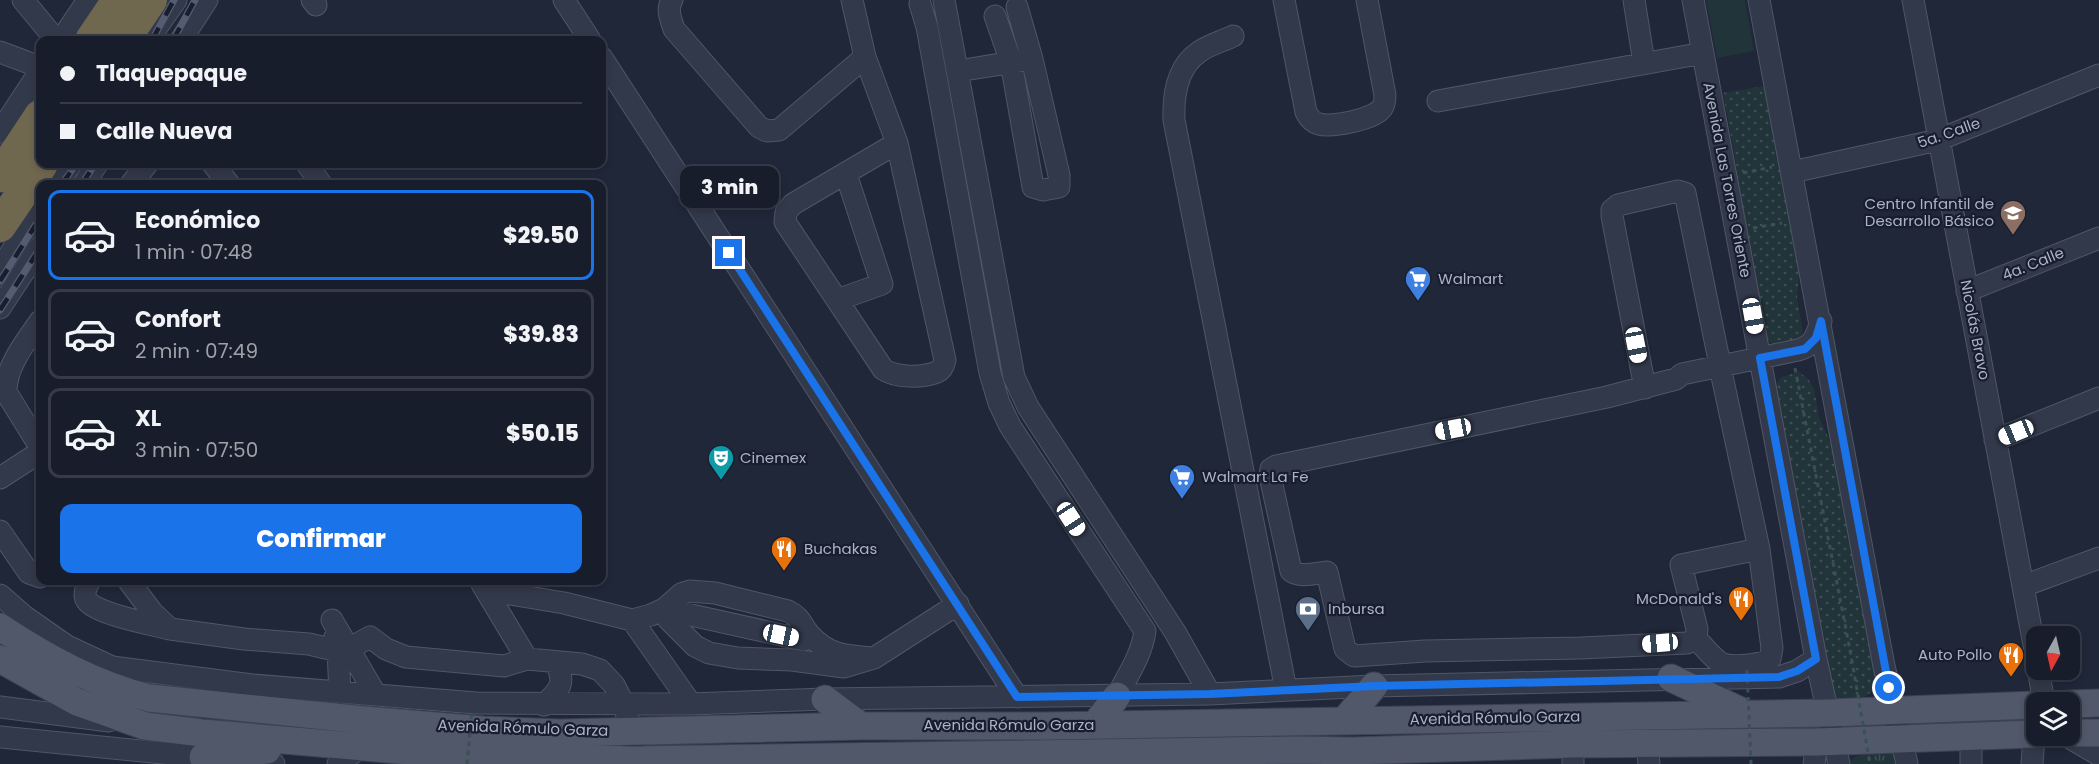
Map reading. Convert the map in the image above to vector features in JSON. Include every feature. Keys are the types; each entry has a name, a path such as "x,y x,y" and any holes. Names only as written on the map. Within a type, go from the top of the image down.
{"highway":[{"path":"94,36 118,0"},
{"path":"127,36 151,0"},
{"path":"0,176 36,122"},
{"path":"0,226 39,168"}],"main road":[{"name":"Avenida Rómulo Garza","path":"0,627 35,650 85,677 117,690 149,698 372,727 407,758 491,757 636,762 1826,753 1900,738 2026,735"},
{"path":"35,650 82,663 112,667"},
{"name":"Avenida Rómulo Garza","path":"0,659 77,702 145,726 333,754 372,727 415,712 483,730 549,732 1828,713 2026,705"},
{"path":"1666,678 1748,714"},
{"path":"1334,720 1374,686"},
{"path":"1095,725 1117,696"},
{"path":"825,699 861,726"},
{"path":"2080,704 2099,703"},
{"path":"145,726 194,759 333,754"},
{"path":"2080,734 2099,733"}],"street":[{"path":"23,0 53,36"},
{"path":"64,36 88,0"},
{"path":"151,36 176,0"},
{"path":"184,36 207,0"},
{"path":"564,0 587,36"},
{"path":"672,0 669,4 669,16 674,29 759,127 767,131 779,130 865,57"},
{"path":"852,0 865,57 897,143 945,360 943,368 938,372 899,377 883,369 785,222 786,212 793,204 897,143"},
{"path":"1284,0 1306,112 1317,124 1333,126 1372,116 1383,108 1385,102 1366,0"},
{"path":"1635,0 1644,63"},
{"name":"Avenida Las Torres Oriente","path":"1693,0 1828,713 1826,753"},
{"path":"1759,0 1906,764"},
{"name":"Nicolás Bravo","path":"1913,0 2030,626"},
{"path":"929,1 952,43 1011,364 1017,384 1028,407 1166,620 1210,694"},
{"path":"929,1 931,48 990,372 1004,413 1145,631 1144,641 1135,662 1117,696"},
{"path":"995,16 1022,61 1059,175 1059,187 1043,190 1033,187 1022,61 1017,7"},
{"path":"1233,36 1198,52 1185,67 1175,90 1174,120 1286,690"},
{"path":"931,48 952,43"},
{"path":"0,52 36,67"},
{"path":"1438,101 1703,53"},
{"path":"958,71 1022,61"},
{"path":"606,64 1017,697"},
{"path":"2,126 36,75"},
{"name":"5a. Calle","path":"1792,168 1938,140 2099,75"},
{"path":"134,180 144,168"},
{"path":"216,168 226,180"},
{"path":"837,300 882,284 846,174"},
{"path":"1645,388 1611,213 1618,205 1678,191 1685,193 1760,549 1772,648 1770,659 1764,663 1742,665 1722,663 1696,639"},
{"path":"0,308 12,263 36,217"},
{"name":"4a. Calle","path":"1967,291 2099,238"},
{"path":"12,263 36,249"},
{"path":"1761,364 1805,349 1816,338 1821,321"},
{"path":"36,328 10,370 6,381 6,392 36,442"},
{"path":"1696,639 1687,644 1425,651 1359,657 1350,654 1345,649 1327,572 1296,575 1291,571 1270,476 1271,469 1276,466 1607,398 1676,379 1684,382 1721,371 1761,364 1805,362 1815,367 1832,385"},
{"path":"1995,440 2099,398"},
{"path":"1004,413 1028,407"},
{"path":"0,478 36,452"},
{"path":"0,531 29,573 36,576"},
{"path":"1696,639 1697,629 1681,565 1760,549"},
{"path":"2023,586 2099,558"},
{"path":"87,585 85,596 88,602 113,613 170,629 344,650 370,637 386,650 406,657 504,666 527,659 582,664 600,670 614,685 623,703 632,731 636,762"},
{"path":"132,585 152,612 170,629"},
{"path":"483,585 632,620 664,609 806,637 832,653 874,658"},
{"path":"483,585 527,659"},
{"path":"0,595 24,616 67,646 112,667 206,680 340,693 372,727"},
{"path":"664,609 668,619 694,646 709,653 738,658 792,660 844,667 874,658 958,604"},
{"path":"632,620 691,704"},
{"path":"1145,631 1166,620"},
{"path":"792,660 806,637"},
{"path":"1638,645 1666,678"},
{"path":"340,693 344,650"},
{"path":"344,650 372,727"},
{"path":"1461,683 1481,650"},
{"path":"407,758 415,712 544,705 1210,694 1461,683 1779,677 1797,671 1816,659"},
{"path":"544,705 558,691 561,678 556,664 549,661"},
{"path":"0,707 145,726"},
{"path":"1317,757 1334,720"},
{"path":"1971,736 1971,764"},
{"path":"0,737 194,759 274,764"},
{"path":"2080,744 2099,755"},
{"path":"2032,764 2034,746"}],"path":[{"path":"1727,176 1792,168"},
{"path":"1737,231 1802,219"},
{"path":"1794,361 1870,764"},
{"path":"1747,670 1751,764"},
{"path":"468,764 472,710"}],"green space":[{"path":"1706,0 1745,0 1754,51 1717,58"},
{"path":"1765,86 1777,161 1782,169 1800,261 1797,298 1803,333 1799,343 1782,349 1771,344 1765,335 1723,93"},
{"path":"1799,372 1814,388 1819,417 1835,453 1877,672 1873,688 1860,699 1838,701 1833,697 1777,398 1776,385 1781,377"},
{"path":"1861,753 1893,753 1895,764 1849,764"}],"railway":[{"path":"154,36 174,0"},
{"path":"175,36 195,0"},
{"path":"65,180 73,168"},
{"path":"85,180 92,168"},
{"path":"0,281 36,224"},
{"path":"0,310 36,254"}],"place":[{"name":"Centro Infantil de Desarrollo Básico","path":"2013,236"},
{"name":"Walmart","path":"1418,302"},
{"name":"Cinemex","path":"721,481"},
{"name":"Walmart La Fe","path":"1182,500"},
{"name":"Buchakas","path":"784,572"},
{"name":"McDonald's","path":"1741,622"},
{"name":"Inbursa","path":"1308,632"},
{"name":"Auto Pollo","path":"2011,678"}],"route":[{"path":"729,253 1017,697 1210,694 1374,686 1779,677 1797,671 1816,659 1760,358 1805,349 1816,338 1821,321 1889,688"}]}
